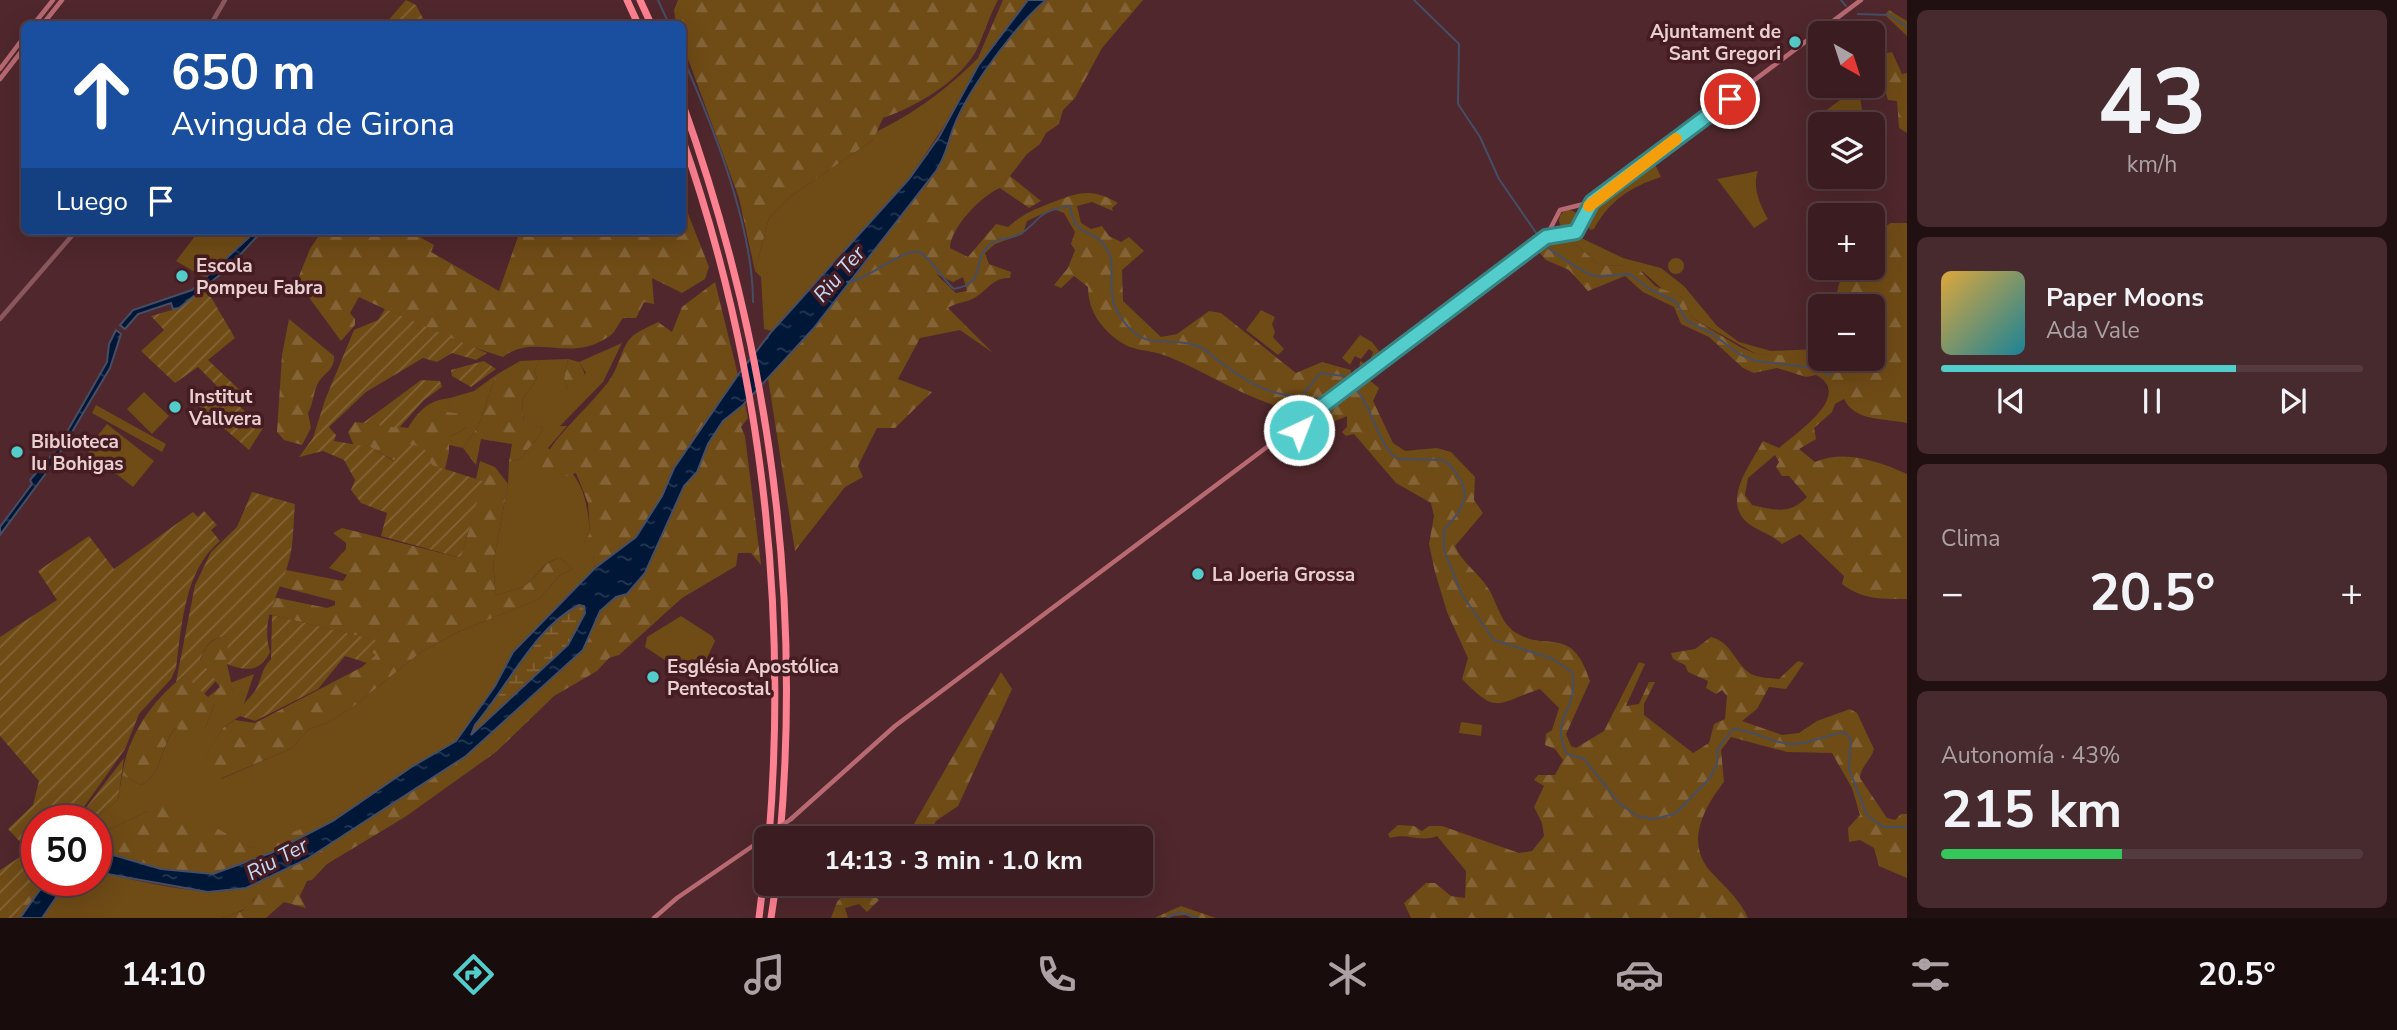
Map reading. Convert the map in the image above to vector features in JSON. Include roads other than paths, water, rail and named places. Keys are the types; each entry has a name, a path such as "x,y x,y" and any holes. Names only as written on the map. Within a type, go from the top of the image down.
{"highway":[{"path":"627,0 637,21"},
{"path":"640,0 650,21"},
{"path":"686,113 709,179 738,282 757,369 776,490 783,562 787,695 781,826"},
{"path":"686,149 722,266 746,373 761,470 771,565 775,695 770,826"},
{"path":"759,918 762,896"},
{"path":"771,918 774,896"}],"main road":[{"path":"36,21 53,0"},
{"path":"45,21 62,0"},
{"path":"1546,237 1560,210 1592,202 1861,0"},
{"path":"0,69 21,41"},
{"path":"0,79 21,52"},
{"path":"1271,444 1295,439 1305,419 1546,237 1562,232 1576,232 1592,202"},
{"path":"1574,208 1582,219"},
{"path":"1555,221 1562,232"},
{"path":"654,918 677,898 791,819 895,726 1271,444 1282,423 1305,419"},
{"path":"1293,421 1299,429"},
{"path":"1278,433 1284,441"}],"street":[{"path":"213,21 225,0"},
{"path":"0,319 73,235"}],"water":[{"name":"Riu Ter","path":"1028,0 1046,0 1007,41 970,94 936,171 813,329 743,405 723,421 708,444 697,472 684,486 645,573 627,594 616,597 600,611 583,650 466,756 307,859 246,888 208,892 112,875 112,855 161,869 213,874 271,853 333,821 413,766 456,741 495,686 513,652 595,568 636,537 662,496 674,468 738,375 772,331 909,179 939,137 978,66","holes":["579,605 584,606 585,613 568,645 471,735 475,725 522,659 549,628"]},
{"path":"252,235 258,235 227,269 179,308 173,309 171,303 138,314 125,329 120,325 133,310 192,290"},
{"path":"116,330 121,334 110,368 55,461 0,535 0,527 32,484 30,480 57,449 107,362 109,344"},
{"path":"36,896 57,896 42,918 20,918"}],"waterway":[{"path":"658,0 668,21"},
{"path":"1414,0 1459,44 1458,104 1480,137 1499,179 1539,237"},
{"path":"1841,0 1846,6"},
{"path":"1858,14 1889,15 1907,27"},
{"path":"686,66 718,145 739,209 751,272 753,302"},
{"name":"Riu Ter","path":"847,282 866,276 897,258 914,252 925,256 954,289 965,286 975,277 983,252 991,243 1014,237 1047,212 1070,206 1076,225 1097,238 1108,251 1116,309 1130,329 1139,336 1148,340 1198,346 1248,381 1279,394 1302,396 1320,373 1344,376 1349,382"},
{"path":"1545,246 1595,276 1630,274 1648,288 1676,302 1687,321 1711,333 1739,354 1756,361 1816,368 1830,375"},
{"path":"1355,388 1384,443 1397,459 1444,460 1460,479 1465,495 1459,511 1444,530 1444,550 1462,595 1494,640 1553,659 1572,672 1572,696 1562,721 1562,741 1567,754 1584,759 1619,803 1637,816 1653,819 1675,814 1709,779 1717,764 1718,748 1733,729 1791,744 1845,732 1851,740 1849,769 1867,815 1883,827 1907,827"},
{"path":"1167,918 1179,912 1198,918"}],"place":[{"name":"Ajuntament de Sant Gregori","path":"1795,42"},
{"name":"Escola Pompeu Fabra","path":"182,276"},
{"name":"Institut Vallvera","path":"175,407"},
{"name":"Biblioteca Iu Bohigas","path":"17,452"},
{"name":"La Joeria Grossa","path":"1198,574"},
{"name":"Església Apostólica Pentecostal","path":"653,677"}]}
